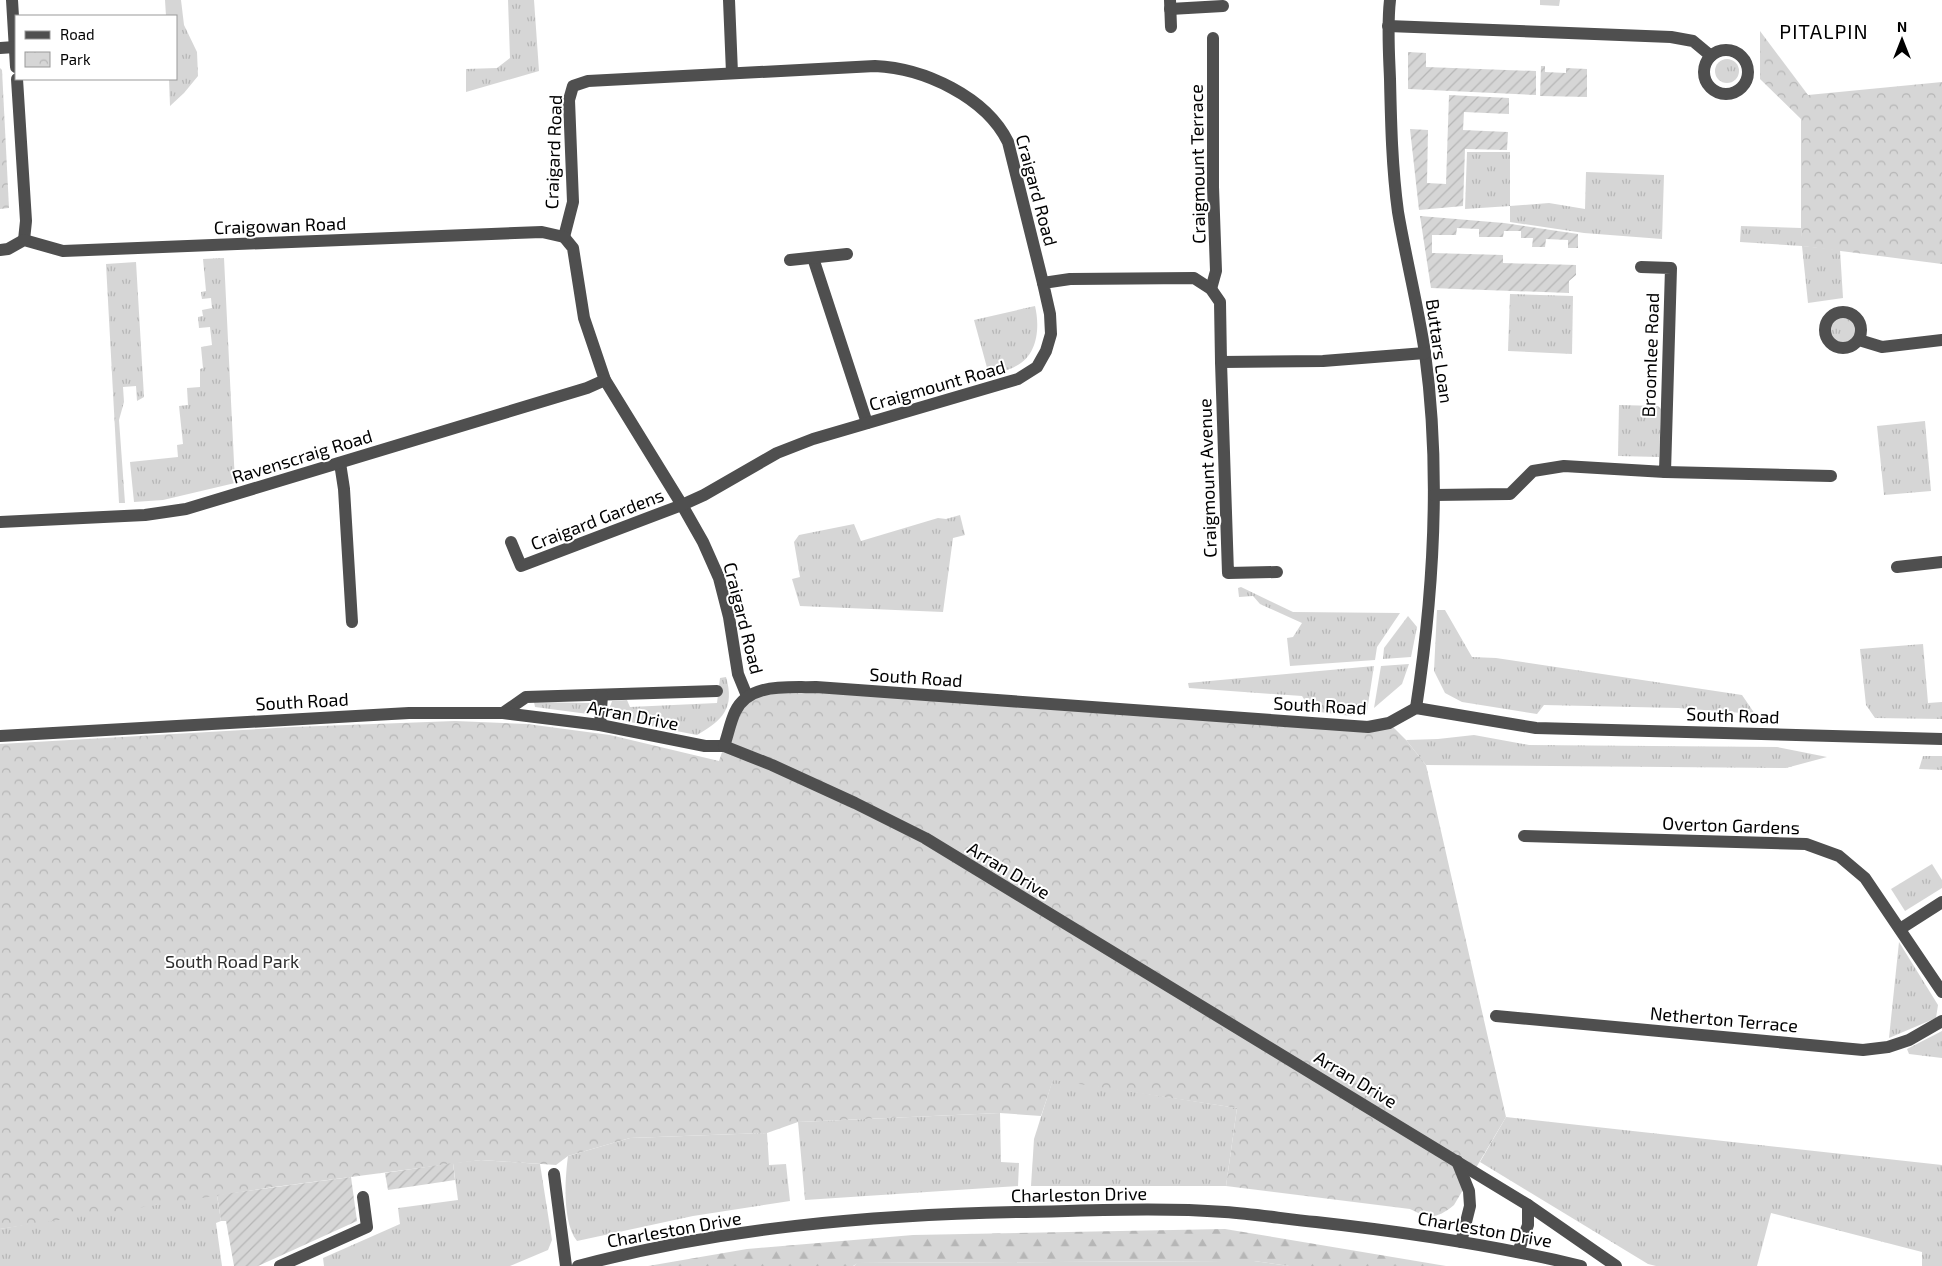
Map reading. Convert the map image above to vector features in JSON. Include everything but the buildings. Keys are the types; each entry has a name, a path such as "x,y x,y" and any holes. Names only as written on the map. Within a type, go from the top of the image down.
{"street":[{"path":"0,48 15,47 12,0"},
{"path":"728,0 732,73"},
{"name":"Buttars Loan","path":"1390,0 1388,26 1391,134 1395,188 1425,353 1434,450 1429,610 1416,708"},
{"path":"1171,27 1170,5 1223,6"},
{"path":"1388,26 1671,37 1693,41 1712,56"},
{"name":"Craigmount Terrace","path":"1211,289 1216,270 1213,187 1213,38"},
{"name":"Craigard Road","path":"747,696 738,674 729,617 719,578 703,542 682,505 605,380 584,318 573,248 564,237 573,202 568,100 573,86 588,81 875,66 894,66 940,82 964,96 987,113 1001,127 1008,142 1043,283"},
{"path":"0,250 8,249 24,240 26,220 17,80"},
{"name":"Craigowan Road","path":"24,240 63,251 542,232 564,237"},
{"path":"790,260 848,254"},
{"path":"813,258 868,423"},
{"name":"Broomlee Road","path":"1640,267 1671,268 1665,472"},
{"path":"1043,283 1070,279 1194,278 1211,289 1220,302 1221,362 1323,361 1425,353"},
{"name":"Craigmount Road","path":"682,505 704,495 778,453 813,439 1018,379 1036,367 1046,351 1051,334 1050,314 1043,283"},
{"path":"1859,340 1882,347 1942,340"},
{"name":"Craigmount Avenue","path":"1221,362 1228,573 1277,572"},
{"name":"Ravenscraig Road","path":"0,522 146,515 186,509 586,388 605,380"},
{"path":"340,463 344,489 352,622"},
{"path":"1434,495 1510,494 1533,471 1564,466 1665,472 1831,476"},
{"name":"Craigard Gardens","path":"511,542 521,566 682,505"},
{"path":"1897,567 1942,562"},
{"name":"South Road","path":"747,696 765,689 816,687 1368,727 1389,723 1416,708 1536,728 1942,739"},
{"path":"503,713 526,697 717,691"},
{"path":"600,725 602,695"},
{"path":"724,746 736,711 747,696"},
{"name":"South Road","path":"0,736 409,713 503,713"},
{"name":"Arran Drive","path":"503,713 600,725 705,746 724,746 772,765 855,803 925,838 1457,1161 1528,1205 1616,1266"},
{"name":"Overton Gardens","path":"1524,836 1806,844 1839,856 1865,878 1942,992"},
{"path":"1900,929 1942,902"},
{"name":"Netherton Terrace","path":"1496,1016 1864,1050 1888,1047 1902,1042 1942,1021"},
{"path":"1457,1161 1469,1191 1470,1206 1461,1242"},
{"path":"554,1174 566,1266"},
{"path":"280,1266 367,1228 363,1197"},
{"path":"1518,1252 1528,1225 1528,1205"},
{"name":"Charleston Drive","path":"578,1266 631,1252 717,1238 879,1218 957,1213 1132,1210 1224,1212 1385,1230 1518,1252 1581,1266"}],"green space":[{"path":"165,0 181,0 184,25 197,52 198,76 170,106 169,80 178,80 178,15 166,15"},
{"path":"508,0 534,0 539,71 466,92 466,69 497,68 510,58"},
{"path":"1540,0 1560,0 1559,6 1540,5"},
{"path":"1760,31 1808,95 1942,82 1942,264 1802,246 1801,119 1760,79"},
{"path":"1408,52 1426,53 1426,67 1536,71 1536,95 1408,89"},
{"path":"1727,59 1736,62 1739,71 1736,80 1727,83 1718,80 1715,71 1718,62"},
{"path":"1541,66 1545,66 1545,72 1566,73 1566,68 1587,69 1587,97 1540,96"},
{"path":"0,68 2,70 9,208 0,209"},
{"path":"1449,95 1509,98 1509,114 1464,112 1463,130 1508,132 1507,150 1465,149 1463,206 1419,210 1410,129 1428,130 1427,183 1446,184"},
{"path":"1467,152 1510,152 1510,206 1465,209"},
{"path":"1586,172 1664,175 1662,239 1584,233 1510,222 1510,206 1549,203 1585,209"},
{"path":"1420,216 1504,223 1578,234 1578,248 1568,248 1568,240 1546,239 1545,247 1532,247 1533,238 1521,238 1521,231 1504,231 1503,237 1479,237 1479,229 1457,228 1456,235 1432,235 1432,253 1503,255 1503,263 1576,265 1576,275 1569,281 1569,293 1431,288"},
{"path":"1741,226 1801,228 1803,246 1840,250 1843,298 1808,303 1802,246 1740,242"},
{"path":"224,258 235,483 163,500 134,502 130,462 178,457 177,445 183,444 179,406 188,405 187,388 200,387 200,369 203,368 201,347 212,345 210,327 199,328 198,317 203,316 202,310 212,308 211,298 202,299 201,292 206,291 203,259"},
{"path":"136,262 144,397 137,401 136,386 123,387 124,402 119,420 125,503 119,503 106,264"},
{"path":"1510,294 1573,296 1572,354 1508,351"},
{"path":"1035,306 1037,314 1036,340 1029,355 1013,368 989,375 974,320"},
{"path":"1843,317 1852,321 1856,330 1852,339 1843,343 1834,339 1830,330 1834,321"},
{"path":"1619,405 1658,406 1661,409 1659,457 1618,456"},
{"path":"1925,421 1931,491 1884,495 1877,426"},
{"path":"960,515 965,535 953,538 943,612 800,606 792,579 800,577 794,542 799,535 854,524 861,541 938,518 946,519"},
{"path":"1241,587 1293,612 1400,613 1377,647 1375,660 1290,666 1287,638 1293,637 1302,623 1260,604 1253,596 1239,597 1238,588"},
{"path":"1437,610 1445,610 1472,657 1496,658 1742,695 1755,714 1678,708 1544,705 1537,714 1462,702 1445,693 1434,671"},
{"path":"1408,616 1417,627 1411,657 1383,659 1384,648"},
{"path":"1923,644 1928,703 1942,702 1942,719 1875,718 1866,705 1860,649"},
{"path":"1409,664 1402,684 1374,708 1381,666"},
{"path":"1374,666 1367,711 1351,716 1312,711 1302,696 1189,688 1188,683"},
{"path":"726,677 729,697 725,712 714,724 697,735 614,719 609,710 612,701 627,700 630,707 717,703 720,678"},
{"name":"South Road Park","path":"765,689 1389,723 1406,740 1426,765 1506,1117 1454,1205 1443,1213 1428,1216 1410,1209 1226,1186 1237,1108 1053,1080 1041,1116 1000,1113 798,1122 767,1133 630,1138 568,1156 556,1165 481,1160 274,1187 0,1229 0,744 293,727 455,721 527,724 610,735 719,761 736,711"},
{"path":"534,702 590,703 593,707 588,714 535,707"},
{"path":"1474,735 1529,745 1777,747 1827,757 1786,768 1426,765 1406,740"},
{"path":"1923,756 1942,756 1942,770 1919,769"},
{"path":"1932,864 1942,880 1942,888 1905,911 1891,889"},
{"path":"1899,942 1938,1005 1936,1018 1889,1038"},
{"path":"1942,1031 1942,1058 1909,1054 1907,1049"},
{"path":"1053,1079 1237,1108 1226,1186 1031,1186 1034,1139"},
{"path":"1000,1113 1001,1162 1019,1163 1018,1186 805,1200 798,1122"},
{"path":"1506,1117 1942,1165 1942,1266 1922,1266 1922,1252 1771,1213 1757,1266 1656,1266 1648,1264 1480,1162"},
{"path":"767,1133 769,1165 786,1164 790,1201 693,1216 577,1241 572,1233 566,1200 568,1156 630,1138"},
{"path":"481,1160 540,1164 552,1240 548,1250 510,1266 324,1266 323,1258 400,1224 398,1208 458,1200 453,1163"},
{"path":"453,1163 455,1180 388,1190 385,1173"},
{"path":"351,1177 357,1221 258,1266 234,1266 226,1221 221,1221 217,1195"},
{"path":"217,1195 221,1221 216,1223 222,1266 0,1266 0,1229 166,1200"},
{"path":"1225,1229 1446,1266 1289,1266 1254,1261 1223,1261 858,1263 853,1266 648,1266 747,1249 913,1235"},
{"path":"1254,1261 1289,1266 854,1266 857,1263"}],"district":[{"name":"PITALPIN","path":"1824,31"}]}
